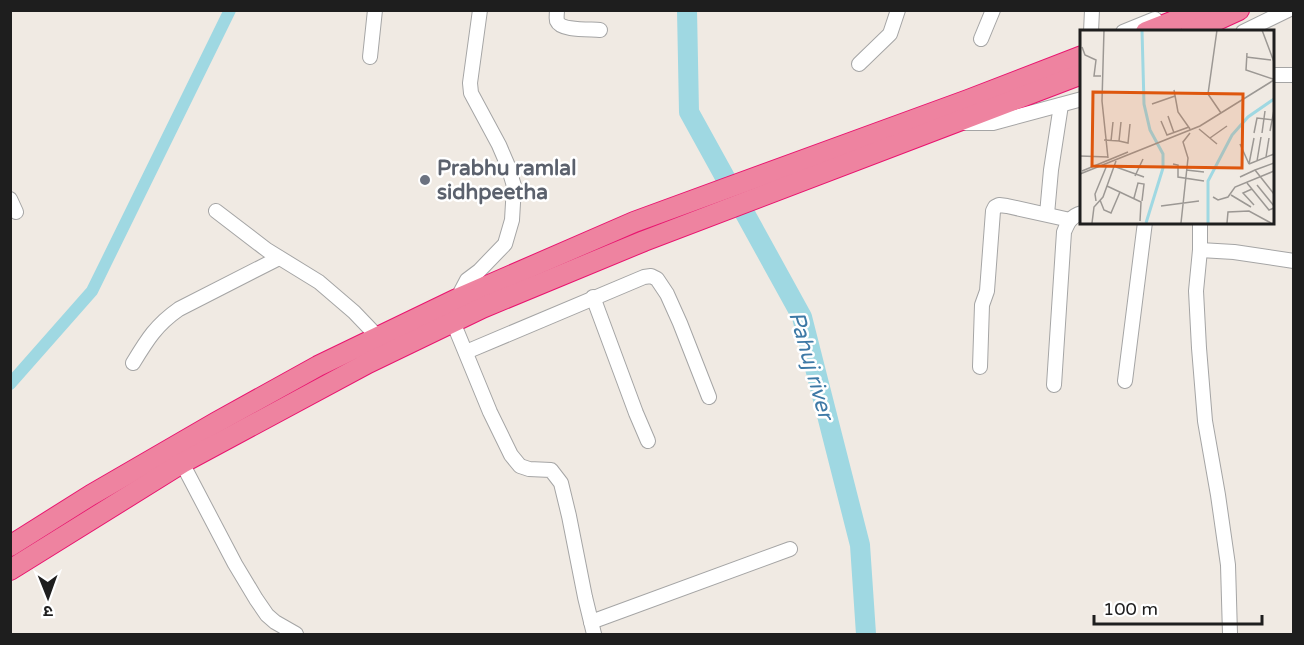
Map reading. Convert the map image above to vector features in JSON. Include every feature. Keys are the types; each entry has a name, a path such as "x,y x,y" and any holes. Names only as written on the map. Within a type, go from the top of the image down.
{"highway":[{"path":"1151,30 1202,10"},
{"path":"1195,30 1239,10"},
{"path":"10,546 91,495 318,366 457,299 634,222 845,155 956,123 1000,97 1080,57"},
{"path":"10,570 182,464 368,363 453,322 845,155 968,100 1000,97 1080,75"}],"street":[{"path":"370,57 375,10"},
{"path":"457,299 467,280 505,244 512,220 514,186 508,166 471,93 470,84 480,10"},
{"path":"557,10 557,21 562,26 600,30"},
{"path":"859,64 890,34 898,10"},
{"path":"981,39 993,10"},
{"path":"1091,30 1092,10"},
{"path":"1248,30 1288,10"},
{"path":"1128,30 1175,11"},
{"path":"968,100 1023,70 1080,48"},
{"path":"1274,75 1293,75"},
{"path":"956,123 993,123 1080,100"},
{"path":"1047,214 1061,105"},
{"path":"980,367 982,305 987,291 995,207 1076,216"},
{"path":"216,211 279,258 302,270 335,294 377,336"},
{"path":"1054,385 1064,232 1076,216"},
{"path":"1125,381 1145,224"},
{"path":"1200,224 1196,291 1199,348 1205,422 1228,565 1230,634"},
{"path":"1200,250 1234,252 1293,261"},
{"path":"133,363 151,334 179,309 279,258"},
{"path":"466,352 593,297 651,276 657,279 667,294 709,397"},
{"path":"593,297 648,441"},
{"path":"453,322 490,412 506,445 520,466 529,469 551,470 561,483 570,516 592,628 790,549"},
{"path":"182,464 235,564 267,615 274,622 296,634"}],"waterway":[{"path":"10,384 92,291 230,10"},
{"name":"Pahuj river","path":"687,10 689,112 802,317 860,545 866,634"}],"place":[{"name":"Prabhu ramlal sidhpeetha","path":"425,180"}]}
